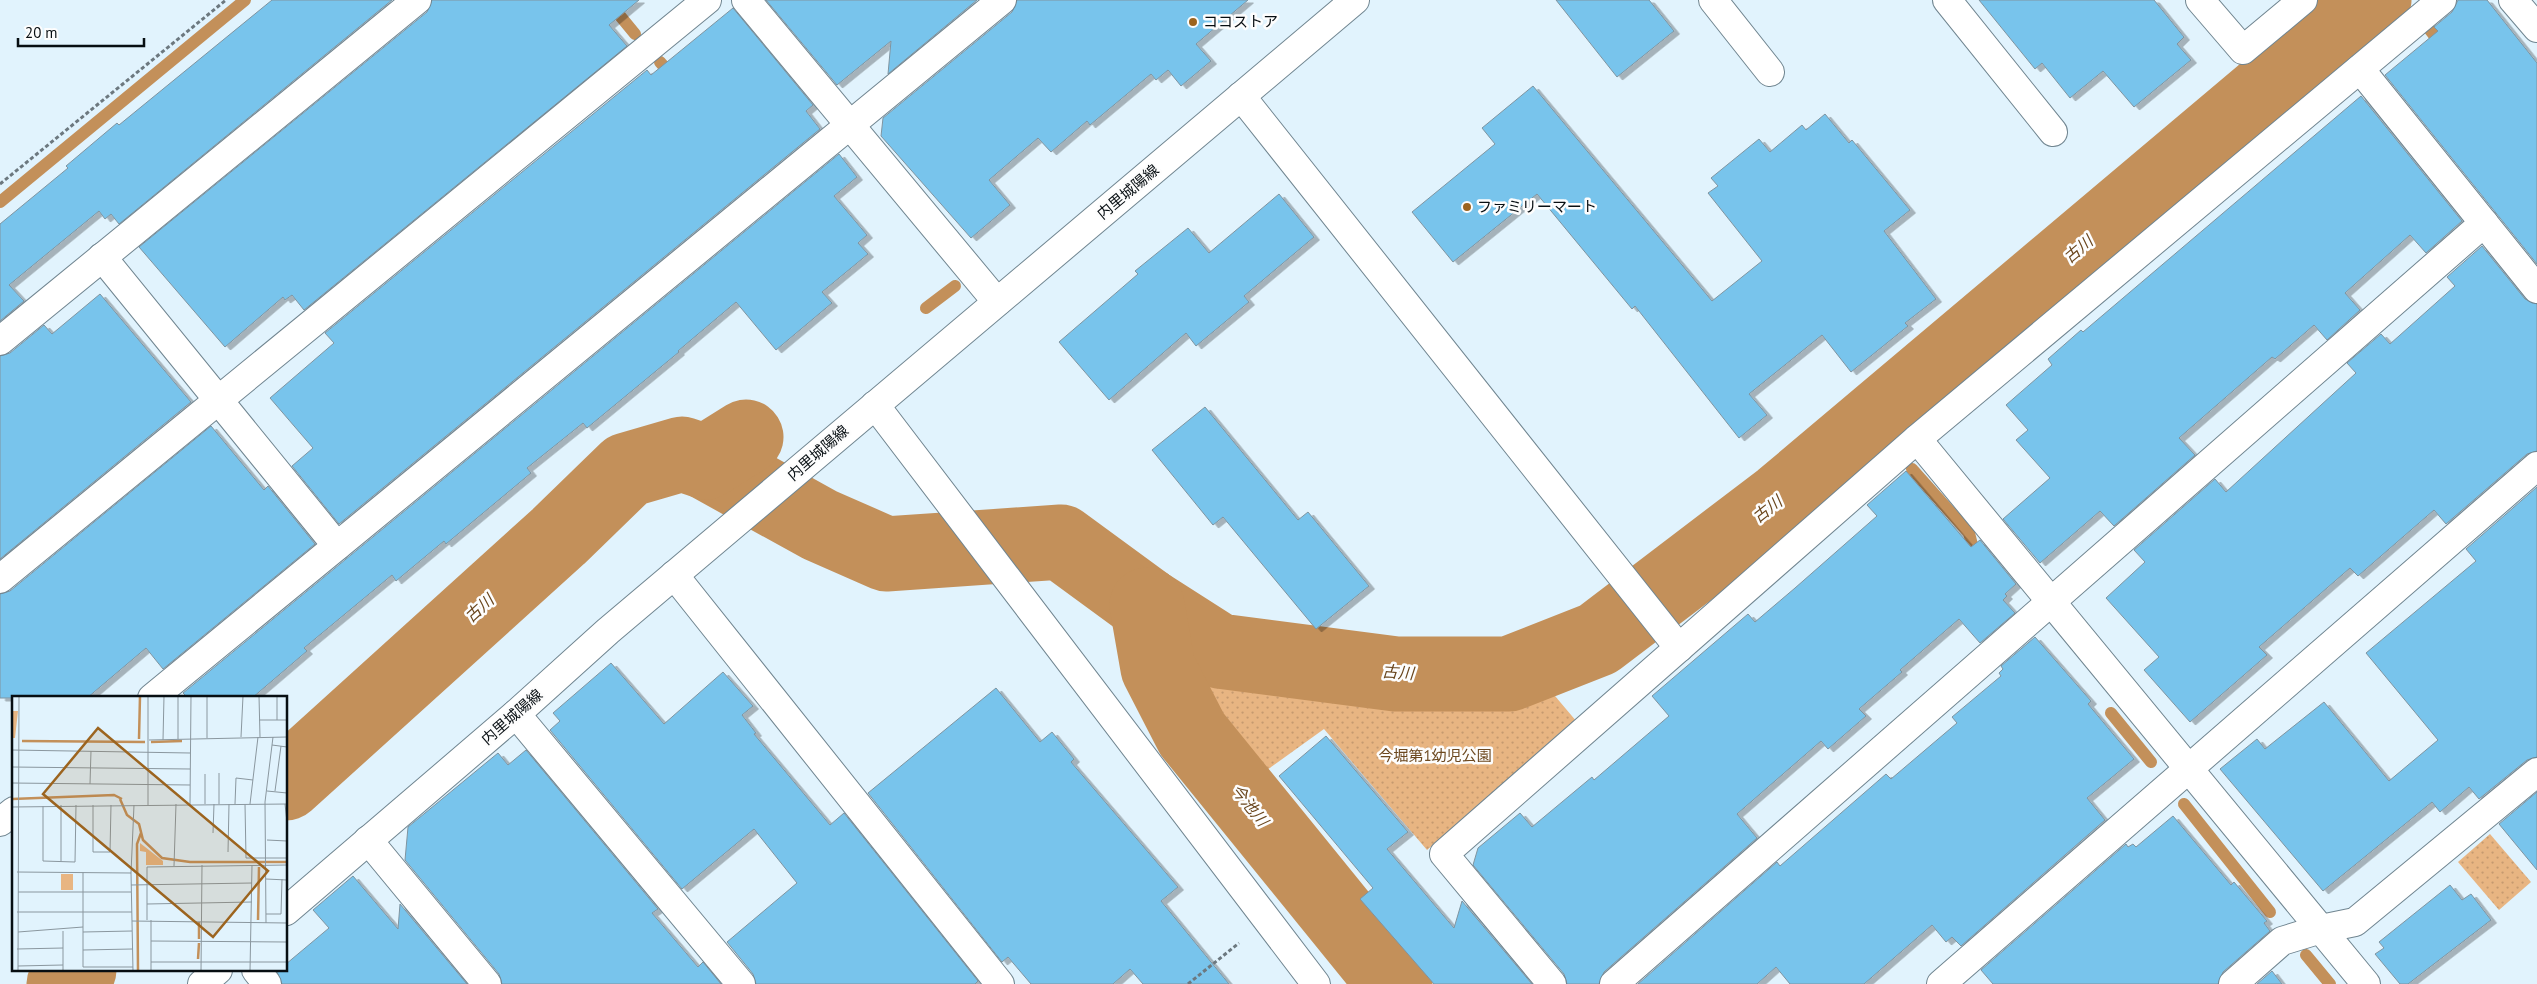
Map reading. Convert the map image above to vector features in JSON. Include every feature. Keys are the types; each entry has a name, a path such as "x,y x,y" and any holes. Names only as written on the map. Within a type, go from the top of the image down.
{"street":[{"path":"0,341 417,0"},
{"path":"0,579 707,0"},
{"path":"746,0 997,302"},
{"path":"154,696 1002,0"},
{"name":"内里城陽線","path":"288,909 516,714 608,631 697,557 748,511 825,450 875,405 1355,0"},
{"path":"1713,0 1770,72"},
{"path":"1947,0 2053,132"},
{"path":"2200,0 2243,50 2304,0"},
{"path":"1552,984 1444,854 1917,439 2442,0"},
{"path":"2514,0 2537,28"},
{"path":"2360,69 2537,289"},
{"path":"1241,96 1678,648"},
{"path":"1614,984 2484,223"},
{"path":"102,258 337,546"},
{"path":"875,405 1316,984"},
{"path":"1917,439 2366,984"},
{"path":"1941,984 2537,466"},
{"path":"674,575 1000,984"},
{"path":"516,714 741,984"},
{"path":"2233,984 2282,941 2321,928 2355,922 2537,772"},
{"path":"0,822 12,813"},
{"path":"368,840 487,984"},
{"path":"202,984 216,972"},
{"path":"258,972 267,984"}],"path":[{"path":"0,184 226,0"},
{"path":"1188,984 1268,921"}],"green space":[{"name":"今堀第1幼児公園","path":"1237,678 1478,692 1544,683 1577,722 1427,850 1324,729 1267,770 1204,700 1205,683"},
{"path":"2490,834 2531,882 2499,910 2458,862"}],"building":[{"path":"272,0 392,0 119,224 111,214 105,219 99,211 9,285 24,301 0,321 0,224 68,168 66,166 117,123 119,125"},
{"path":"432,0 639,0 609,25 627,46 304,310 292,295 285,300 283,297 225,347 139,247 427,12"},
{"path":"766,0 977,0 888,74 891,41 837,85"},
{"path":"1017,0 1248,0 1196,44 1211,61 1181,86 1168,70 1156,80 1151,74 1090,125 1087,121 1051,152 1038,138 989,180 1010,205 971,238 881,136 883,118 1012,12"},
{"path":"1556,0 1649,0 1674,31 1617,77"},
{"path":"1979,0 2154,0 2184,37 2177,44 2191,60 2134,107 2103,71 2070,98 2042,63 2035,69"},
{"path":"2458,0 2487,0 2537,63 2537,264 2385,75 2438,31 2434,27 2452,12"},
{"path":"733,8 813,105 806,111 820,129 339,524 292,466 313,448 270,398 334,343 325,333 647,70 651,75"},
{"path":"1533,86 1712,301 1762,261 1708,193 1718,186 1711,178 1759,139 1770,152 1802,125 1806,130 1825,114 1849,143 1852,140 1910,210 1884,231 1936,299 1905,323 1908,326 1851,372 1822,335 1749,394 1767,415 1739,438 1635,306 1632,309 1537,194 1453,262 1412,212 1495,144 1482,128"},
{"path":"2361,96 2462,221 2426,253 2410,235 2345,293 2360,310 2327,340 2314,325 2275,359 2272,357 2179,438 2195,455 2114,526 2100,511 2040,563 2003,519 2050,478 2016,440 2028,430 2006,405 2052,365 2048,359 2081,330 2083,332"},
{"path":"839,154 857,177 834,196 867,235 858,243 868,254 822,292 832,303 776,350 736,302 587,428 583,423 527,468 531,473 446,544 444,541 396,581 392,575 304,648 307,651 254,696 186,696 183,693"},
{"path":"1279,194 1314,237 1244,296 1249,302 1196,346 1186,333 1109,400 1059,342 1138,274 1135,271 1188,228 1209,253"},
{"path":"2482,246 2525,299 2537,304 2537,451 2527,454 2446,524 2434,510 2358,576 2350,568 2259,647 2267,655 2190,722 2144,670 2159,657 2106,598 2145,562 2134,550 2215,479 2226,492 2356,373 2347,363 2381,334 2390,344 2455,286 2447,277"},
{"path":"100,294 191,402 0,559 0,356 10,353 44,325 52,334"},
{"path":"1205,407 1298,520 1308,512 1369,586 1316,629 1223,517 1213,525 1152,450"},
{"path":"211,426 264,490 268,486 315,544 163,669 146,648 89,696 12,696 12,698 0,698 0,594 10,591"},
{"path":"1906,471 1971,547 1980,540 2016,584 2005,594 2007,596 2003,600 2015,613 1980,643 1959,619 1900,670 1902,672 1859,709 1866,716 1828,749 1821,741 1737,814 1757,838 1604,972 1599,984 1567,984 1564,974 1473,865 1478,848 1520,813 1532,827 1592,777 1594,780 1669,716 1652,696 1748,614 1755,622 1877,516 1867,505"},
{"path":"2537,487 2537,757 2527,760 2479,799 2469,787 2440,812 2432,802 2323,891 2220,769 2257,739 2265,749 2324,702 2389,781 2438,740 2366,653 2476,561 2466,549"},
{"path":"2035,637 2091,701 2088,704 2134,759 2087,798 2105,820 1961,946 1952,937 1946,942 1932,925 1864,984 1790,984 1776,967 1757,984 1638,984 1777,862 1780,866 1886,774 1891,779 1957,723 1952,717 2001,676 1999,673 2003,669 2001,666"},
{"path":"611,663 664,724 723,672 753,706 742,715 756,733 754,734 830,825 844,813 978,981 975,984 756,984 753,974 727,942 797,883 754,829 682,889 550,730 560,721 553,713"},
{"path":"996,688 1040,742 1052,732 1074,759 1071,762 1178,887 1161,901 1229,984 1143,984 1130,969 1113,984 1031,984 1008,957 1002,962 868,793"},
{"path":"1326,736 1408,832 1387,849 1454,928 1462,901 1532,984 1434,984 1360,899 1373,888 1279,776"},
{"path":"526,750 658,909 652,913 698,967 703,962 721,984 502,984 499,974 405,860 408,827 498,753 508,765"},
{"path":"2537,792 2537,870 2499,824"},
{"path":"2173,816 2231,885 2234,882 2267,921 2264,923 2270,931 2223,972 2218,984 1993,984 1981,970 2126,844 2128,847 2133,844 2136,847"},
{"path":"353,876 398,929 400,904 467,984 282,984 277,972 288,972 288,962 329,928 313,910"},
{"path":"2450,885 2462,900 2471,894 2491,920 2408,984 2400,984 2375,954 2384,948 2379,942"},
{"path":"2272,971 2282,984 2257,984"}],"waterway":[{"path":"0,202 245,0"},
{"path":"607,0 635,34"},
{"name":"古川","path":"706,462 820,525 886,554 1061,542 1147,605 1219,651 1396,674 1509,674 1598,639 1782,499 2374,0"},
{"path":"2427,26 2444,48"},
{"path":"660,62 674,78"},
{"path":"926,308 955,286"},
{"name":"古川","path":"288,781 559,536 627,470 682,454 706,462 746,437"},
{"path":"1912,469 1969,533 1973,549 1981,558"},
{"name":"今池川","path":"1147,605 1158,668 1192,734 1395,984"},
{"path":"2111,713 2151,762"},
{"path":"2184,804 2270,912"},
{"path":"2306,955 2330,984"},
{"name":"古川","path":"64,984 77,972"}],"place":[{"name":"ココストア","path":"1193,22"},
{"name":"ファミリーマート","path":"1467,207"}]}
